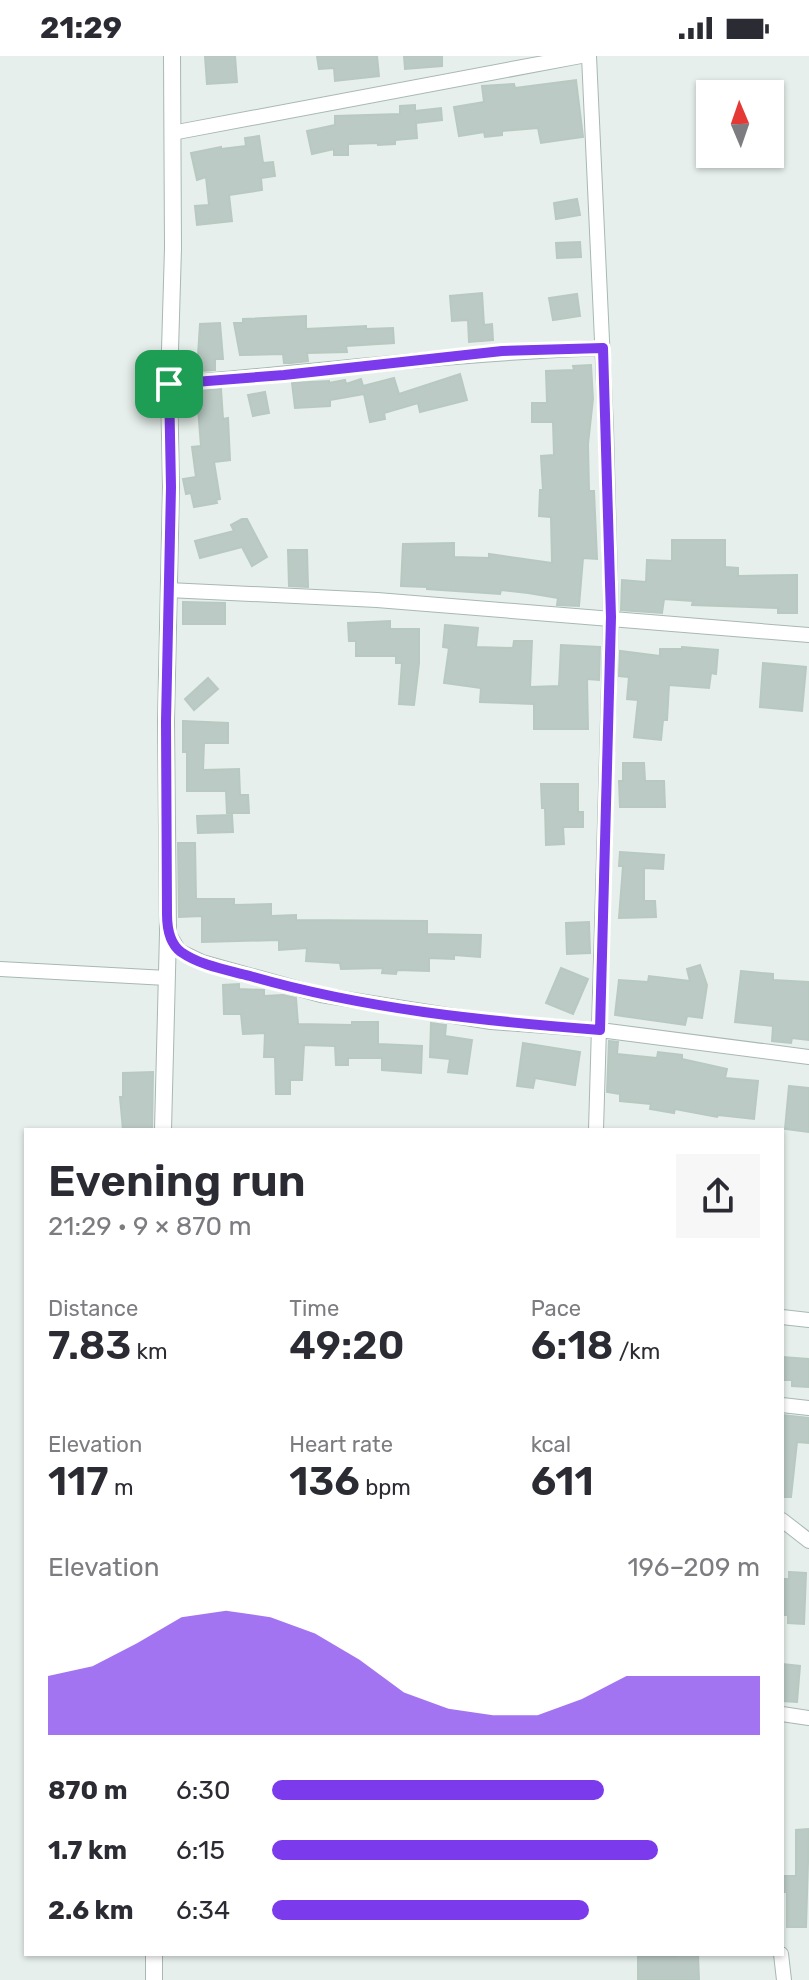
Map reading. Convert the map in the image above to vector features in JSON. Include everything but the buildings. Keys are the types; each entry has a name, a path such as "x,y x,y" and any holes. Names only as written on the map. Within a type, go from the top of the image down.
{"street":[{"path":"163,1128 168,933 166,721 171,487 172,56"},
{"path":"172,133 581,56"},
{"path":"589,56 603,348 611,617 596,1128"},
{"path":"169,384 502,351 603,348"},
{"path":"168,590 377,600 809,635"},
{"path":"168,933 179,951 202,962 321,995 491,1022 600,1030 809,1057"},
{"path":"0,969 167,978"},
{"path":"784,1317 809,1320"},
{"path":"784,1405 809,1408"},
{"path":"784,1522 809,1541"},
{"path":"784,1714 809,1718"},
{"path":"154,1956 154,1980"},
{"path":"781,1956 784,1980"}],"route":[{"path":"603,348 611,617 600,1030 491,1022 321,995 202,962 179,951 168,933 167,914 169,384 502,351 603,348"}]}
